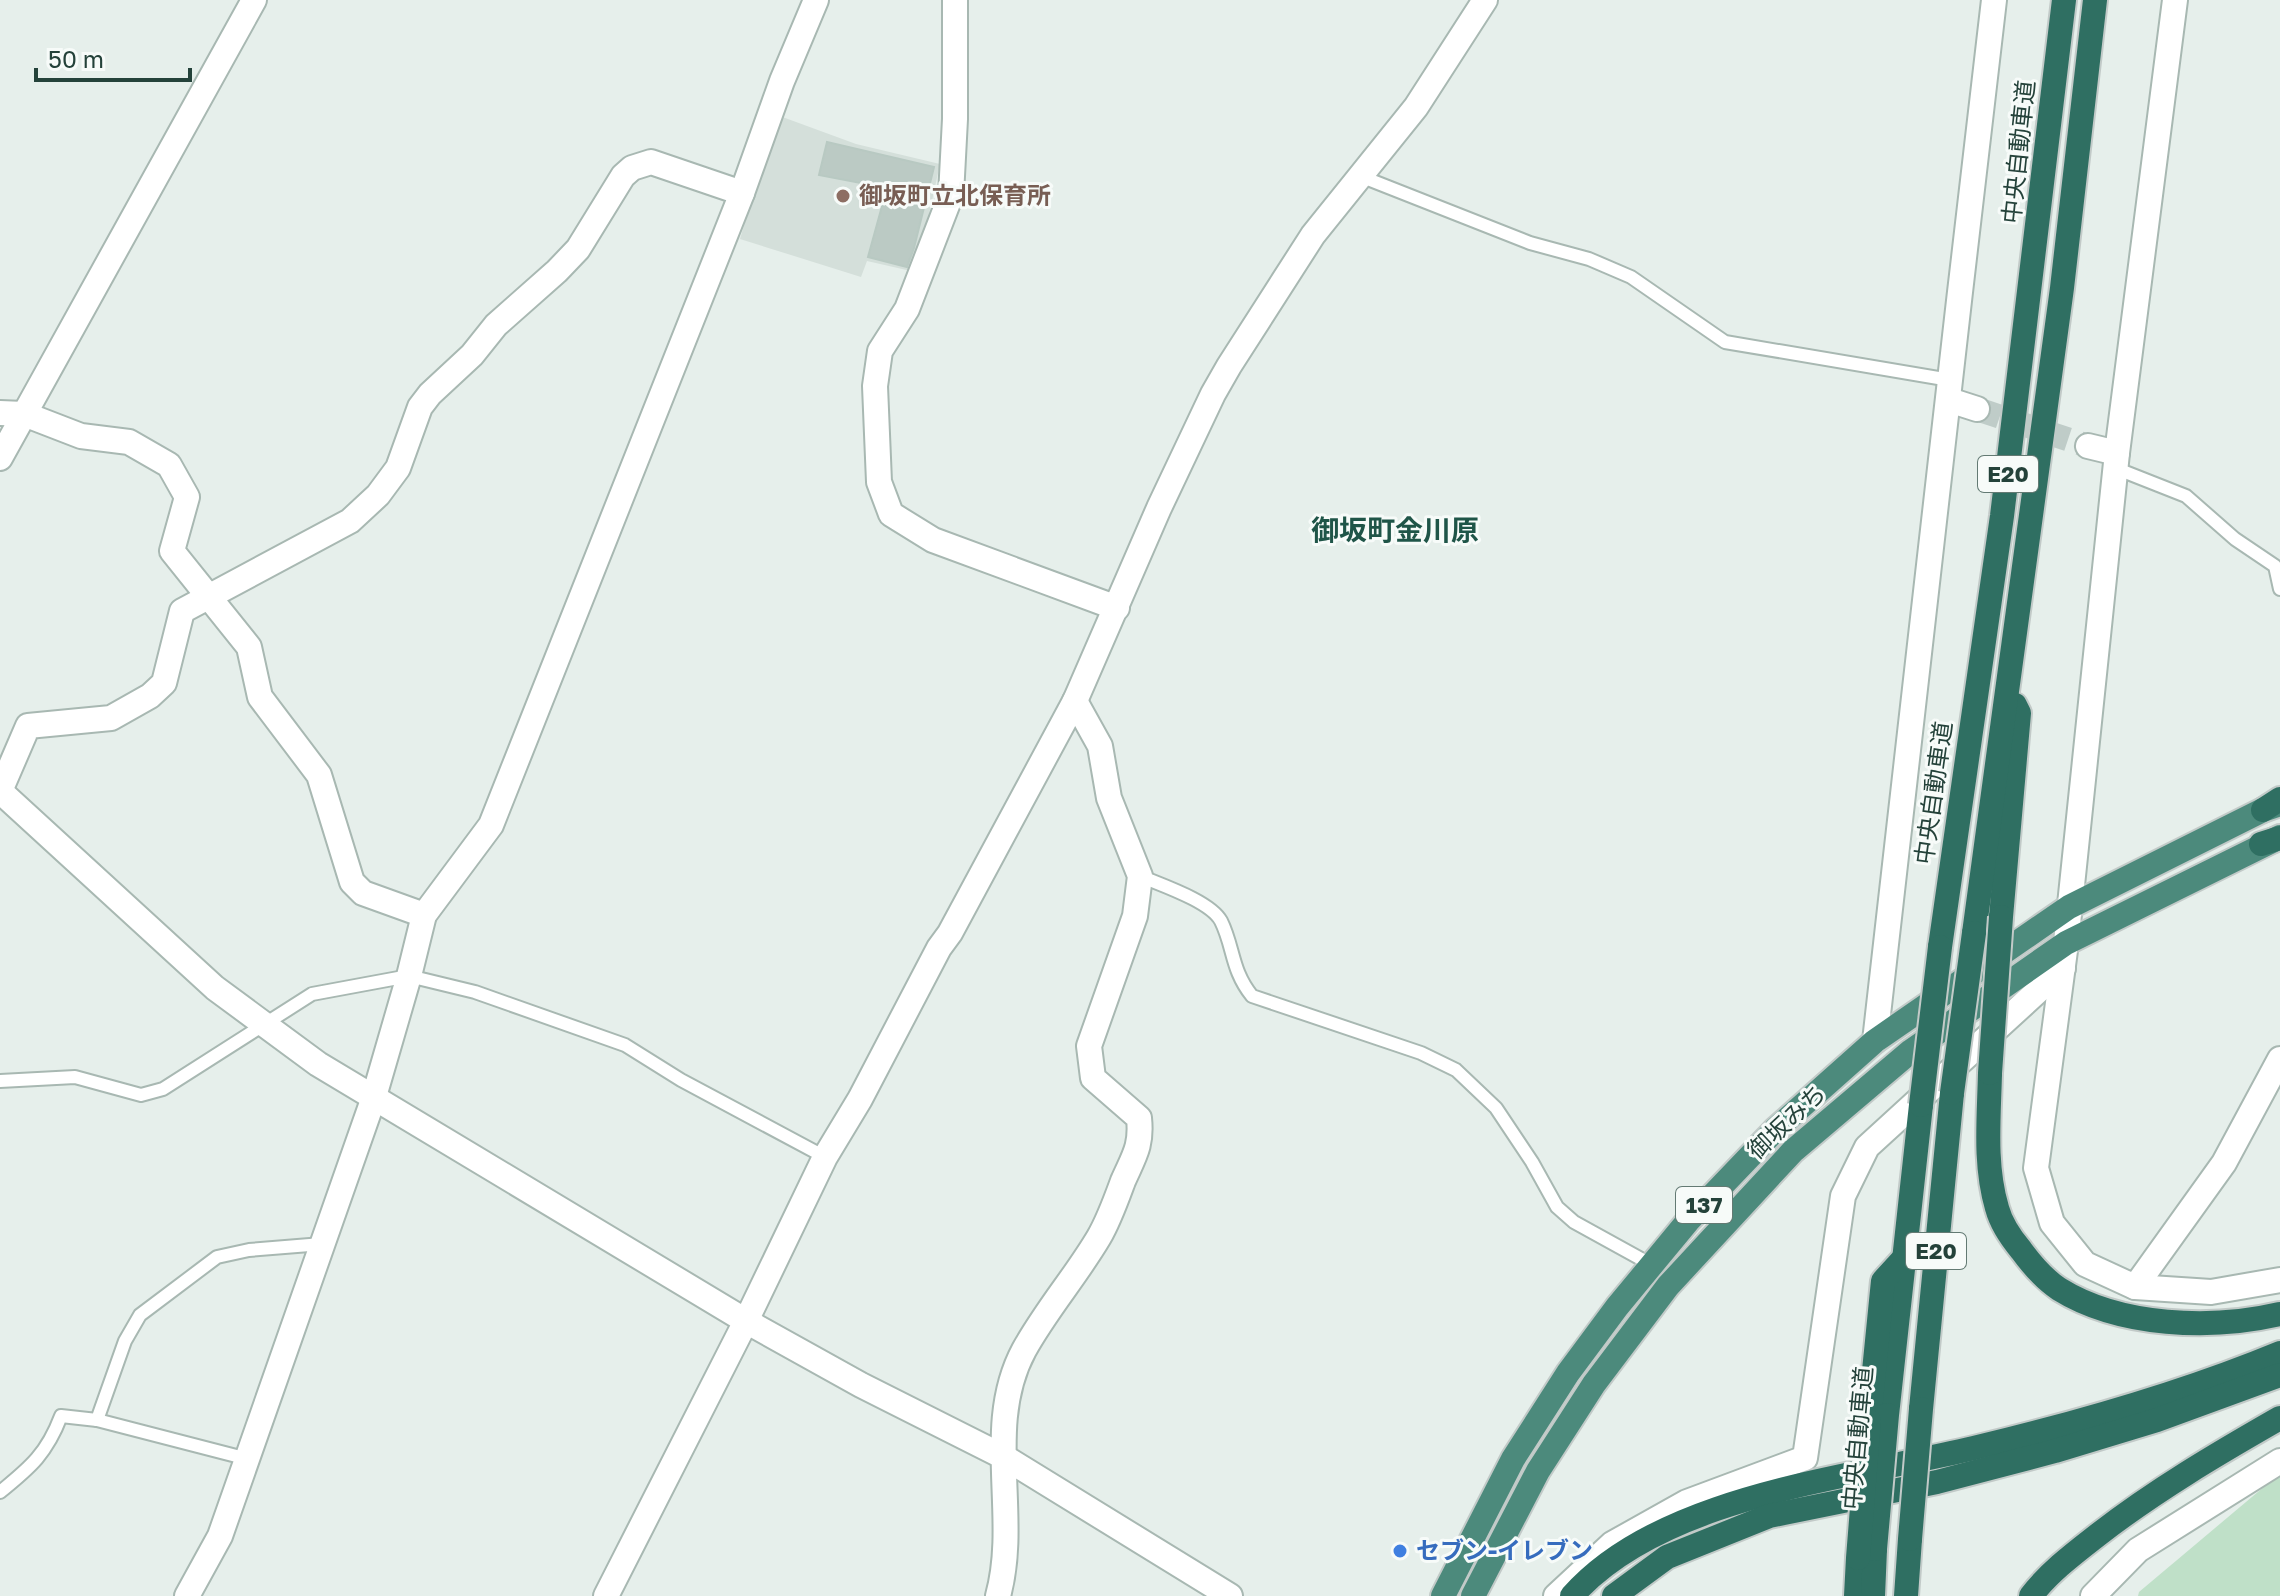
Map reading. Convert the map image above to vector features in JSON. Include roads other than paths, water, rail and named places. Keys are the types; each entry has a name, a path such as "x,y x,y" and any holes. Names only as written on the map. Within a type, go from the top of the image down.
{"highway":[{"name":"中央自動車道","path":"1873,1596 1866,1554 1878,1418 1904,1258 1940,947 2002,516 2064,0"},
{"name":"E20","path":"1906,1596 1952,1093 2062,288 2095,0"},
{"path":"2007,684 2019,713 1990,1073 1990,1176 1998,1211 2012,1239 2036,1269 2059,1289 2087,1303 2121,1315 2157,1321 2231,1320 2280,1314"},
{"name":"御坂みち","path":"1443,1596 1513,1459 1568,1373 1688,1221 1776,1129 1875,1041 2069,907 2274,804"},
{"name":"御坂みち","path":"1473,1596 1538,1471 1594,1384 1668,1286 1793,1151 1911,1051 2066,943 2274,840"},
{"path":"1572,1596 1584,1582 1643,1539 1726,1505 2054,1428 2151,1400 2280,1353"},
{"path":"1614,1596 1667,1557 1769,1516 1937,1482 2055,1451 2171,1415 2280,1375"},
{"path":"2031,1596 2076,1552 2132,1509 2200,1463 2280,1418"},
{"path":"1856,1596 1866,1554"}],"street":[{"path":"0,458 12,414 254,0"},
{"path":"187,1596 220,1536 323,1244 373,1100 424,915 491,825 816,0"},
{"path":"955,0 955,119 951,195 907,309 880,351 875,386 879,482 891,514 933,540 1117,608"},
{"path":"606,1596 746,1321 825,1157 860,1099 1075,701 1159,508 1218,385 1313,235 1416,107 1485,0"},
{"path":"1875,1041 1994,0"},
{"path":"2175,0 2116,460 2066,943 2036,1168 2052,1223 2085,1264 2135,1287 2211,1292 2280,1280"},
{"path":"742,193 651,162 632,168 623,176 578,249 496,325 472,355 430,394 420,407 398,468 378,495 350,521 182,611 164,683 150,696 111,718 28,726 0,792 215,988 373,1100 746,1321 861,1385 1004,1457 1230,1596"},
{"path":"1950,390 1977,409"},
{"path":"12,414 81,436 129,442 169,465 187,497 172,551 249,647 260,697 319,775 352,882 363,893 424,915"},
{"path":"2088,446 2116,460"},
{"path":"998,1596 1005,1571 1006,1551 1005,1401 1023,1351 1100,1235 1141,1140 1139,1118 1093,1078 1089,1046 1135,916 1140,876 1109,798 1100,746 1075,701"},
{"path":"1556,1596 1612,1544 1687,1502 1805,1458 1843,1196 1867,1147 2063,968"},
{"path":"2135,1287 2224,1163 2280,1059"},
{"path":"2093,1596 2138,1550 2280,1461"}],"lane":[{"path":"1360,176 1530,243 1589,259 1631,277 1725,342 1950,390"},
{"path":"2116,460 2186,496 2235,539 2275,566 2280,589"},
{"path":"1140,876 1210,908 1220,921 1239,980 1252,996 1421,1053 1456,1070 1496,1108 1557,1207 1574,1222 1652,1265"},
{"path":"0,1081 75,1077 141,1095 163,1089 312,994 409,976 475,992 625,1045 681,1080 825,1157"},
{"path":"97,1420 125,1341 140,1315 217,1257 249,1250 323,1244"},
{"path":"0,1492 33,1466 51,1442 61,1416 97,1420 248,1459"}],"tunnel":[{"path":"1977,409 2088,446"}],"place":[{"name":"御坂町立北保育所","path":"843,196"},
{"name":"セブン-イレブン","path":"1400,1551"}],"district":[{"name":"御坂町金川原","path":"1395,530"}]}
